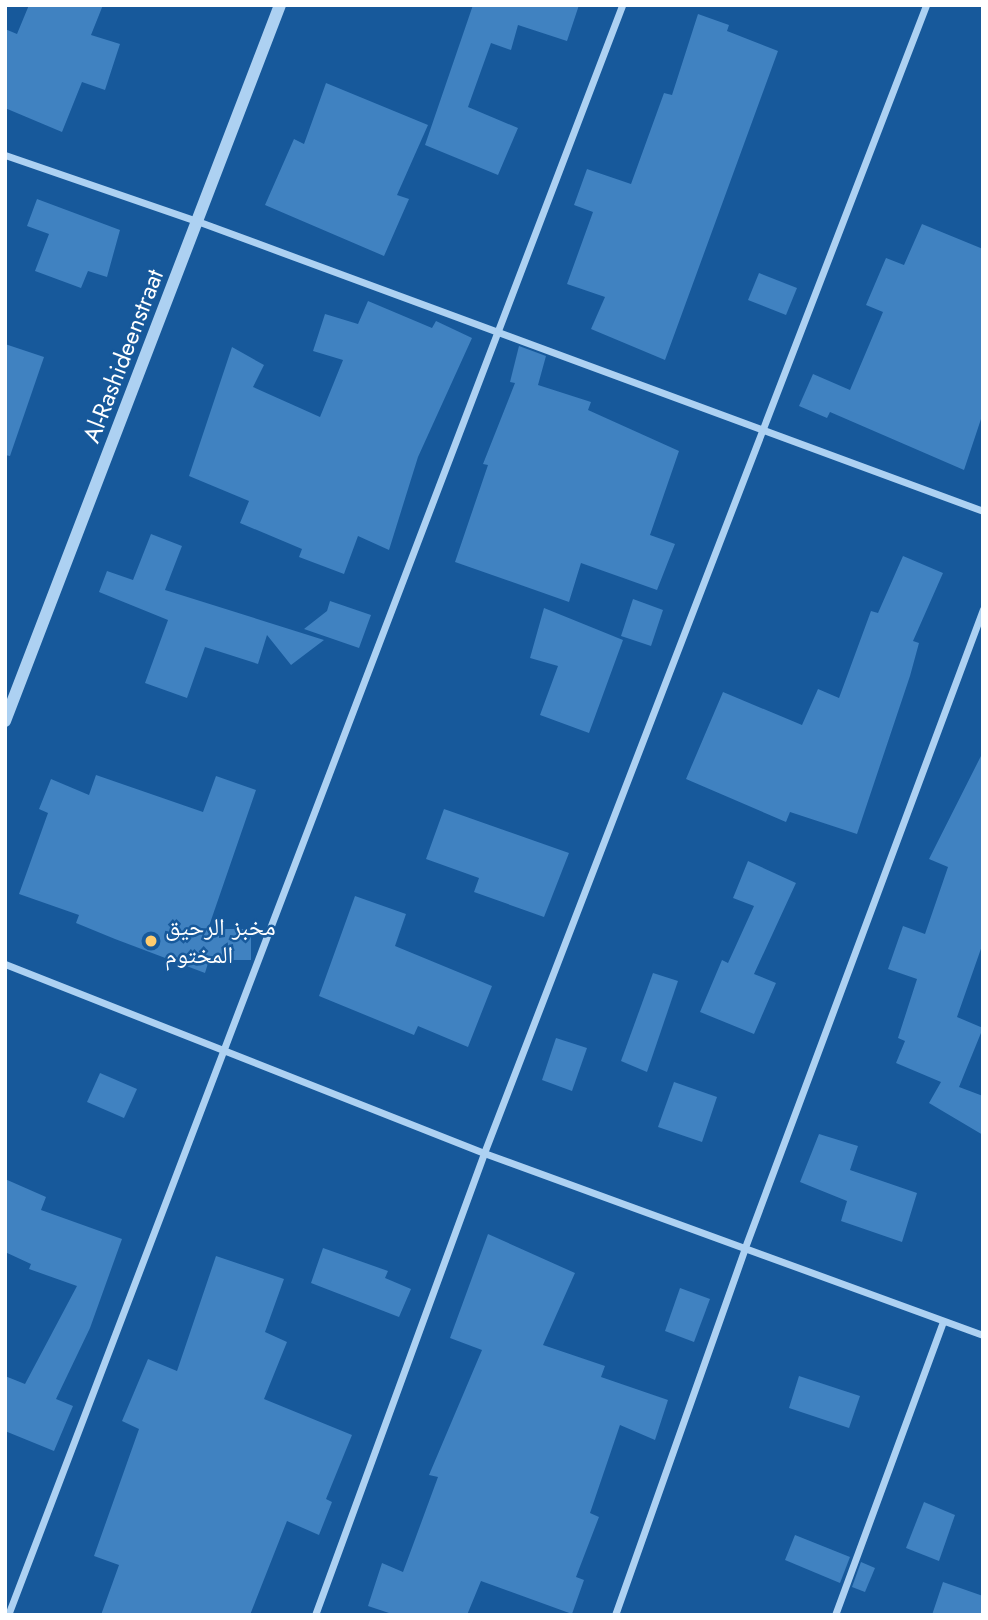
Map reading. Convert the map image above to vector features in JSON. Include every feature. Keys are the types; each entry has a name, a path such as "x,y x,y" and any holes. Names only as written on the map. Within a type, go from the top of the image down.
{"street":[{"name":"Al-Rashideenstraat","path":"5,721 280,5"},
{"path":"8,1615 220,1049 622,5"},
{"path":"315,1615 484,1153 764,433 926,5"},
{"path":"5,155 197,221 498,331 764,433 983,511"},
{"path":"615,1615 744,1250 983,609"},
{"path":"5,964 484,1153 983,1335"},
{"path":"835,1615 943,1321"}],"building":[{"path":"29,5 103,5 91,35 120,44 105,90 82,82 62,132 5,108 5,29 17,34"},
{"path":"473,5 579,5 567,41 518,25 511,50 491,43 468,107 518,128 498,175 425,145"},
{"path":"698,14 729,25 727,31 778,51 665,360 591,329 605,297 567,284 593,212 574,205 587,169 631,184 664,93 672,95"},
{"path":"326,83 428,125 397,195 409,199 384,256 265,205 294,139 304,144"},
{"path":"37,199 120,230 107,277 88,271 81,288 35,271 49,234 27,226"},
{"path":"922,224 983,249 983,413 964,470 830,412 827,418 799,406 813,374 850,390 883,312 866,305 886,258 904,265"},
{"path":"759,273 797,288 786,315 748,300"},
{"path":"368,301 432,328 436,321 472,338 418,457 389,550 358,536 344,574 299,557 302,549 240,523 249,501 189,476 232,347 264,365 253,387 320,417 343,360 313,351 325,314 358,324"},
{"path":"5,344 44,357 10,456 5,455"},
{"path":"519,346 546,356 538,385 591,402 588,410 679,451 650,535 675,544 657,590 581,563 569,602 455,562 488,465 483,464 515,383 510,382"},
{"path":"151,534 182,546 165,590 324,640 291,665 267,635 258,664 205,647 187,698 145,683 168,620 99,592 107,571 133,580"},
{"path":"903,556 943,573 913,641 919,643 910,676 857,834 790,812 786,822 686,779 723,692 802,725 818,689 839,698 871,611 878,613"},
{"path":"633,599 663,610 651,646 621,636"},
{"path":"330,601 371,615 359,648 304,629 327,611"},
{"path":"544,608 623,640 589,733 540,715 558,666 530,658"},
{"path":"983,752 983,943 957,1017 983,1028 959,1087 983,1096 983,1135 929,1103 941,1082 896,1063 905,1041 898,1038 917,979 888,969 903,926 925,934 948,867 929,859"},
{"path":"96,775 203,812 216,776 256,790 208,929 251,929 251,960 209,960 205,973 76,923 79,915 19,894 48,813 39,809 51,779 89,795"},
{"path":"444,809 569,853 544,917 474,892 479,878 426,859"},
{"path":"748,861 796,883 754,974 776,983 754,1034 700,1012 722,960 728,963 754,906 733,898"},
{"path":"355,896 406,914 395,946 492,986 468,1047 418,1026 414,1035 319,996"},
{"path":"653,973 678,981 647,1072 621,1061"},
{"path":"556,1038 587,1048 572,1091 542,1080"},
{"path":"100,1073 137,1089 124,1118 87,1102"},
{"path":"674,1082 717,1097 702,1142 658,1127"},
{"path":"819,1134 858,1146 850,1170 917,1193 902,1242 841,1221 847,1201 800,1182"},
{"path":"5,1179 46,1197 41,1210 122,1239 90,1328 56,1399 73,1406 54,1451 5,1431 5,1376 25,1384 77,1286 29,1269 31,1264 5,1252"},
{"path":"488,1234 575,1273 543,1345 605,1366 601,1377 668,1400 655,1440 620,1425 590,1513 599,1517 576,1577 584,1580 572,1614 481,1581 467,1615 395,1615 368,1606 382,1563 403,1572 438,1477 429,1475 482,1350 450,1338"},
{"path":"323,1248 388,1271 385,1278 411,1289 399,1317 311,1283"},
{"path":"216,1256 284,1279 265,1332 287,1342 264,1399 352,1435 326,1499 332,1502 319,1535 287,1521 250,1615 101,1615 119,1565 94,1556 139,1429 122,1421 148,1359 177,1371"},
{"path":"680,1288 710,1299 694,1342 665,1331"},
{"path":"799,1376 860,1396 849,1428 789,1408"},
{"path":"924,1502 955,1515 939,1561 906,1548"},
{"path":"795,1535 850,1557 840,1583 785,1560"},
{"path":"861,1562 875,1568 865,1592 852,1587"},
{"path":"943,1582 983,1596 983,1615 932,1615"}],"place":[{"name":"مخبز الرحيق المختوم","path":"151,941"}]}
